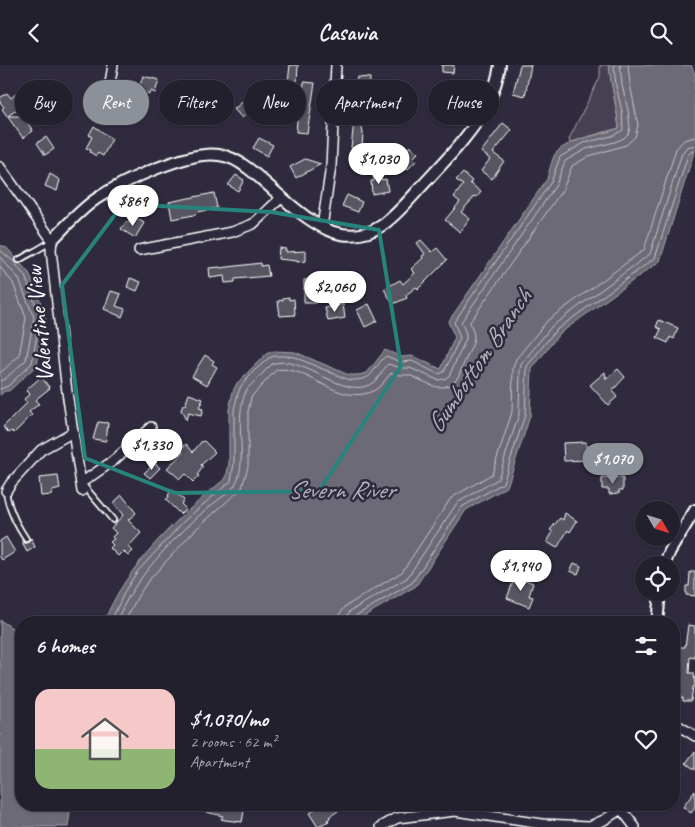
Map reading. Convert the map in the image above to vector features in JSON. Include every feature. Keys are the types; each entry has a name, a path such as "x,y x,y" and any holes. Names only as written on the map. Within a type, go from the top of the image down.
{"street":[{"path":"110,80 113,65"},
{"path":"322,227 331,166 336,65"},
{"path":"52,240 96,199 152,170 192,156 208,154 231,158 248,168 322,227 340,234 354,235 373,230 393,216 430,177 477,122 489,101 500,65"},
{"name":"Valentine View","path":"0,167 52,240 51,250 64,364 82,487"},
{"path":"139,250 232,232 253,224 282,197"},
{"path":"82,487 151,427"},
{"path":"6,491 41,450 73,432"},
{"path":"668,556 695,509"},
{"path":"658,616 659,601"},
{"path":"680,727 695,736"},
{"path":"382,827 397,818 455,811 542,824 590,827 616,811"},
{"path":"625,811 635,827"}],"lane":[{"path":"19,260 33,250 41,249 52,240"},
{"path":"82,487 112,520"},
{"path":"6,491 7,503 26,539"}],"highlighted area":[{"path":"123,204 271,212 379,230 401,366 319,491 175,493 85,458 62,285"}],"shaded area":[{"path":"600,65 609,65 619,128 570,143 569,139 600,77"}],"water":[{"name":"Severn River","path":"609,65 691,65 695,74 695,149 660,261 559,334 532,369 530,416 507,487 466,510 416,586 364,616 107,616 126,581 140,561 173,525 226,478 229,463 229,410 233,391 237,383 266,354 274,351 295,352 349,375 358,375 367,373 385,350 402,357 412,356 441,369 455,337 448,322 547,179 554,156 566,145 619,128"},
{"path":"0,245 7,248 29,273 46,316 37,365 9,391 5,391 0,395"},
{"path":"0,620 15,630 15,811 70,811 68,827 0,827"}],"building":[{"path":"290,65 298,65 297,80 288,80"},
{"path":"442,65 454,65 453,73 442,72"},
{"path":"520,65 531,65 525,96 513,93"},
{"path":"143,76 159,80 155,93 151,91 149,94 149,80 142,80"},
{"path":"357,77 370,78 370,80 357,80"},
{"path":"306,82 315,83 307,133 296,132 297,125 306,125"},
{"path":"7,93 11,98 15,95 15,111 8,116 15,116 15,125 29,125 33,131 23,138 2,109 4,107 0,102 0,98"},
{"path":"244,101 244,116 242,118 234,109"},
{"path":"503,123 512,130 493,153 504,161 492,179 481,171 490,159 481,152"},
{"path":"354,125 361,125 362,148 351,148"},
{"path":"94,126 112,139 103,156 98,153 96,156 90,152 91,150 86,148 92,137 89,135"},
{"path":"46,137 54,149 45,155 37,143"},
{"path":"259,138 273,145 267,156 253,148"},
{"path":"410,146 418,153 413,158 416,161 407,170 397,161"},
{"path":"305,159 321,164 296,178 290,167"},
{"path":"463,173 472,181 470,183 481,192 461,212 470,219 460,232 445,220 460,202 454,197 463,185 456,180"},
{"path":"50,174 60,180 57,191 45,186"},
{"path":"236,175 244,180 238,191 228,185"},
{"path":"381,175 381,180 386,179 388,191 372,194 371,181 374,181 373,176"},
{"path":"214,193 217,208 172,219 169,202"},
{"path":"347,195 362,202 358,212 342,206"},
{"path":"134,217 144,223 135,238 121,229 127,221 130,223"},
{"path":"421,240 432,252 437,248 447,260 418,289 416,287 406,295 407,298 393,304 384,289 400,280 403,284 415,273 411,269 425,254 417,243"},
{"path":"279,248 286,249 286,252 306,251 306,261 297,262 278,259"},
{"path":"261,263 261,266 267,265 269,276 235,279 235,282 225,283 224,276 210,278 209,268"},
{"path":"130,278 141,282 137,291 127,287"},
{"path":"304,280 311,280 311,284 317,284 316,303 304,303"},
{"path":"111,291 121,294 116,306 125,309 122,317 104,309"},
{"path":"289,297 289,300 294,299 295,315 280,316 278,301"},
{"path":"343,304 345,318 328,321 325,308"},
{"path":"369,304 377,321 365,327 357,310"},
{"path":"659,320 678,328 674,339 670,337 668,343 657,338 661,329 656,327"},
{"path":"205,355 214,361 212,364 217,367 207,385 192,376"},
{"path":"618,369 625,377 612,391 617,397 608,405 590,385 605,372 606,379"},
{"path":"41,377 50,388 35,400 39,404 29,412 32,415 14,433 12,431 9,433 3,427 27,403 24,399 30,394 26,390"},
{"path":"189,394 203,399 199,408 203,409 201,416 188,413 186,420 181,410"},
{"path":"98,422 108,423 106,441 93,439"},
{"path":"204,441 215,452 201,465 203,467 197,475 199,476 193,482 185,474 180,479 167,468 183,453 181,449 186,444 193,452"},
{"path":"586,442 587,460 564,461 563,443"},
{"path":"155,463 160,468 150,478 144,473"},
{"path":"58,476 60,489 52,491 52,495 41,496 39,478"},
{"path":"602,478 623,478 623,490 619,490 619,493 609,494 609,489 602,489"},
{"path":"172,490 184,500 181,504 186,509 180,514 166,500"},
{"path":"122,495 136,513 128,520 141,533 128,547 133,551 128,556 123,551 118,556 110,548 113,545 110,542 114,539 112,537 116,533 111,528 123,515 113,503"},
{"path":"565,513 577,521 570,532 568,530 557,548 547,542 553,532 550,530 560,518 563,520"},
{"path":"6,537 15,552 2,560 0,557 0,541"},
{"path":"31,538 35,547 27,552 22,543 28,543"},
{"path":"574,563 581,566 578,574 570,571"},
{"path":"690,572 695,572 695,596 686,595 686,586 689,586"},
{"path":"518,577 533,583 529,596 533,597 529,607 507,598 513,582 516,583"},
{"path":"688,625 695,626 695,658 690,657 689,673 694,673 695,687 693,687 691,701 683,701 683,698 680,697 680,647 685,647"},
{"path":"695,751 695,770 686,763"},
{"path":"695,791 695,808 691,813 683,807"},
{"path":"244,811 242,822 221,819 223,816 206,812"},
{"path":"312,811 338,811 329,817 327,820 329,822 318,827 309,813"}],"water label":[{"name":"Gumbottom Branch","path":"479,361"}]}
